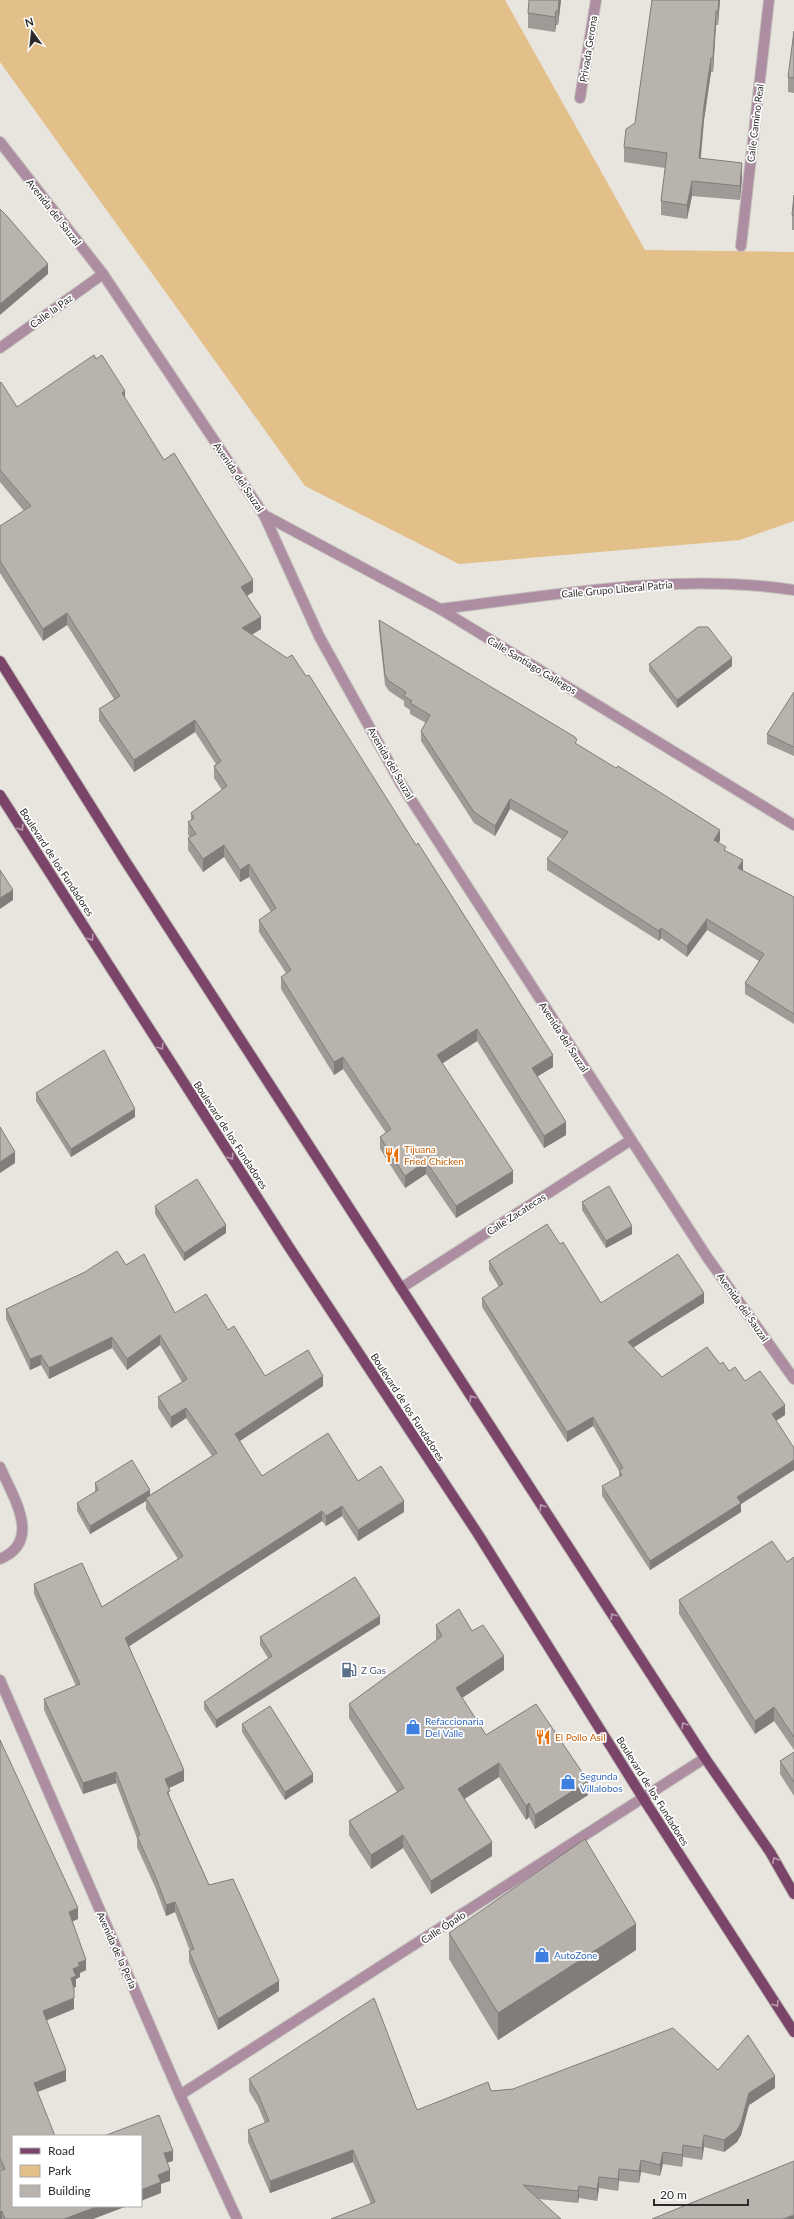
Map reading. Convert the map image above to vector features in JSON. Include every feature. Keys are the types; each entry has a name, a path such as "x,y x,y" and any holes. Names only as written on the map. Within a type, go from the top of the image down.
{"main road":[{"path":"0,661 124,859 705,1758 770,1852 794,1894"},
{"name":"Boulevard de los Fundadores","path":"0,795 289,1247 478,1534 643,1798 794,2032"}],"street":[{"name":"Privada Gerona","path":"580,98 596,0"},
{"name":"Calle Camino Real","path":"741,246 769,0"},
{"name":"Avenida del Sauzal","path":"0,142 103,274 264,515 319,636 401,784 707,1256 794,1379"},
{"name":"Calle la Paz","path":"0,348 103,274"},
{"name":"Calle Santiago Gallegos","path":"264,515 440,609 794,825"},
{"name":"Calle Grupo Liberal Patria","path":"440,609 618,587 700,582 794,590"},
{"name":"Calle Zacatecas","path":"401,1288 631,1140"},
{"path":"0,1467 24,1520 21,1541 9,1556 0,1559"},
{"name":"Avenida de la Perla","path":"0,1680 180,2095 237,2219"},
{"name":"Calle Ópalo","path":"180,2095 705,1758"}],"green space":[{"path":"0,0 505,0 645,250 794,252 794,521 740,540 459,564 305,486 0,62"}],"building":[{"path":"529,0 559,0 558,11 556,11 555,17 528,13"},
{"path":"652,0 719,0 718,11 716,11 713,58 711,58 704,106 699,158 742,163 740,186 692,181 687,205 661,201 667,153 624,147 626,129 635,123"},
{"path":"794,31 794,78 788,77"},
{"path":"794,195 794,215 792,215"},
{"path":"0,209 48,264 0,304"},
{"path":"94,355 96,359 102,355 125,391 122,393 164,460 174,453 253,580 241,587 261,617 242,628 287,658 292,655 306,676 309,675 416,845 418,843 553,1055 532,1068 566,1122 544,1136 477,1029 437,1055 513,1171 456,1206 426,1161 405,1176 380,1137 391,1129 343,1057 334,1062 281,977 291,970 259,920 276,908 249,864 240,870 224,845 203,859 188,838 196,834 188,822 194,818 191,813 227,786 214,766 221,761 195,720 134,760 99,709 120,696 67,613 43,629 0,561 0,526 31,506 0,470 0,383 1,382 17,407"},
{"path":"379,620 575,737 577,740 575,743 616,768 618,766 720,830 714,840 726,847 724,850 743,860 738,868 794,897 794,1014 745,983 764,954 707,919 687,946 661,928 659,931 547,859 568,832 510,799 495,826 474,812 421,731 430,715 410,703 412,701 404,696 406,692 389,681 385,675"},
{"path":"698,627 708,627 732,658 677,700 649,664"},
{"path":"794,692 794,747 767,734"},
{"path":"0,870 13,890 0,898"},
{"path":"104,1050 135,1109 71,1149 36,1093"},
{"path":"0,1127 15,1152 0,1162"},
{"path":"197,1179 226,1225 184,1253 155,1206"},
{"path":"609,1186 632,1226 606,1241 582,1202"},
{"path":"547,1224 560,1244 563,1242 601,1303 678,1254 704,1293 628,1342 662,1377 707,1347 720,1364 723,1362 729,1371 735,1367 745,1381 760,1371 785,1405 772,1414 794,1448 794,1460 737,1497 741,1503 650,1561 602,1486 622,1475 619,1470 623,1468 593,1417 567,1432 482,1298 503,1284 489,1261"},
{"path":"117,1251 126,1265 144,1254 175,1313 206,1294 228,1330 234,1326 265,1376 308,1350 323,1376 235,1434 262,1476 328,1433 358,1481 381,1466 404,1501 358,1530 342,1506 326,1516 322,1511 125,1638 184,1770 165,1779 170,1791 167,1792 209,1885 233,1879 279,1981 218,2019 189,1951 194,1949 175,1902 166,1905 156,1878 137,1836 140,1835 116,1772 83,1783 44,1699 80,1684 34,1584 82,1563 102,1607 183,1556 146,1498 217,1453 186,1408 171,1417 158,1397 187,1379 160,1335 127,1359 112,1337 49,1368 41,1355 30,1359 6,1309 85,1272"},
{"path":"132,1460 150,1490 90,1526 77,1503 98,1490 95,1483"},
{"path":"772,1541 787,1562 794,1557 794,1737 774,1707 755,1721 679,1600"},
{"path":"355,1577 380,1616 216,1720 204,1702 272,1656 260,1637"},
{"path":"459,1609 472,1631 483,1625 504,1656 456,1688 486,1735 536,1704 588,1781 535,1815 529,1803 526,1806 499,1763 458,1789 492,1842 431,1881 403,1835 371,1855 349,1821 404,1788 349,1704 442,1636 436,1625"},
{"path":"270,1706 313,1774 285,1792 242,1724"},
{"path":"0,1740 78,1908 69,1912 86,1960 78,1963 80,1966 73,1969 76,1976 71,1978 74,1989 74,1998 43,2011 66,2070 34,2083 55,2135 12,2135 12,2207 96,2207 64,2219 5,2219 2,2211 0,2212 0,2171 5,2169 0,2158"},
{"path":"794,1752 794,1782 780,1761"},
{"name":"AutoZone","path":"585,1839 636,1924 498,2013 449,1933"},
{"path":"374,1998 417,2110 488,2082 491,2091 513,2089 673,2028 718,2070 748,2035 775,2076 749,2093 741,2123 737,2130 724,2140 704,2135 702,2148 683,2145 682,2155 663,2152 660,2165 641,2160 639,2171 619,2169 618,2179 599,2177 597,2189 579,2186 578,2191 523,2185 561,2219 331,2219 375,2202 353,2150 270,2181 248,2130 269,2121 258,2094 249,2079"},
{"path":"159,2115 173,2151 164,2153 170,2170 158,2175 161,2182 142,2190 142,2135 107,2135"},
{"path":"794,2161 794,2215 783,2219 652,2219"}],"place":[{"name":"Tijuana Fried Chicken","path":"392,1155"},
{"name":"Z Gas","path":"349,1670"},
{"name":"Refaccionaria Del Valle","path":"413,1727"},
{"name":"El Pollo Asil","path":"543,1737"},
{"name":"Segunda Villalobos","path":"568,1782"},
{"name":"AutoZone","path":"542,1955"}]}
